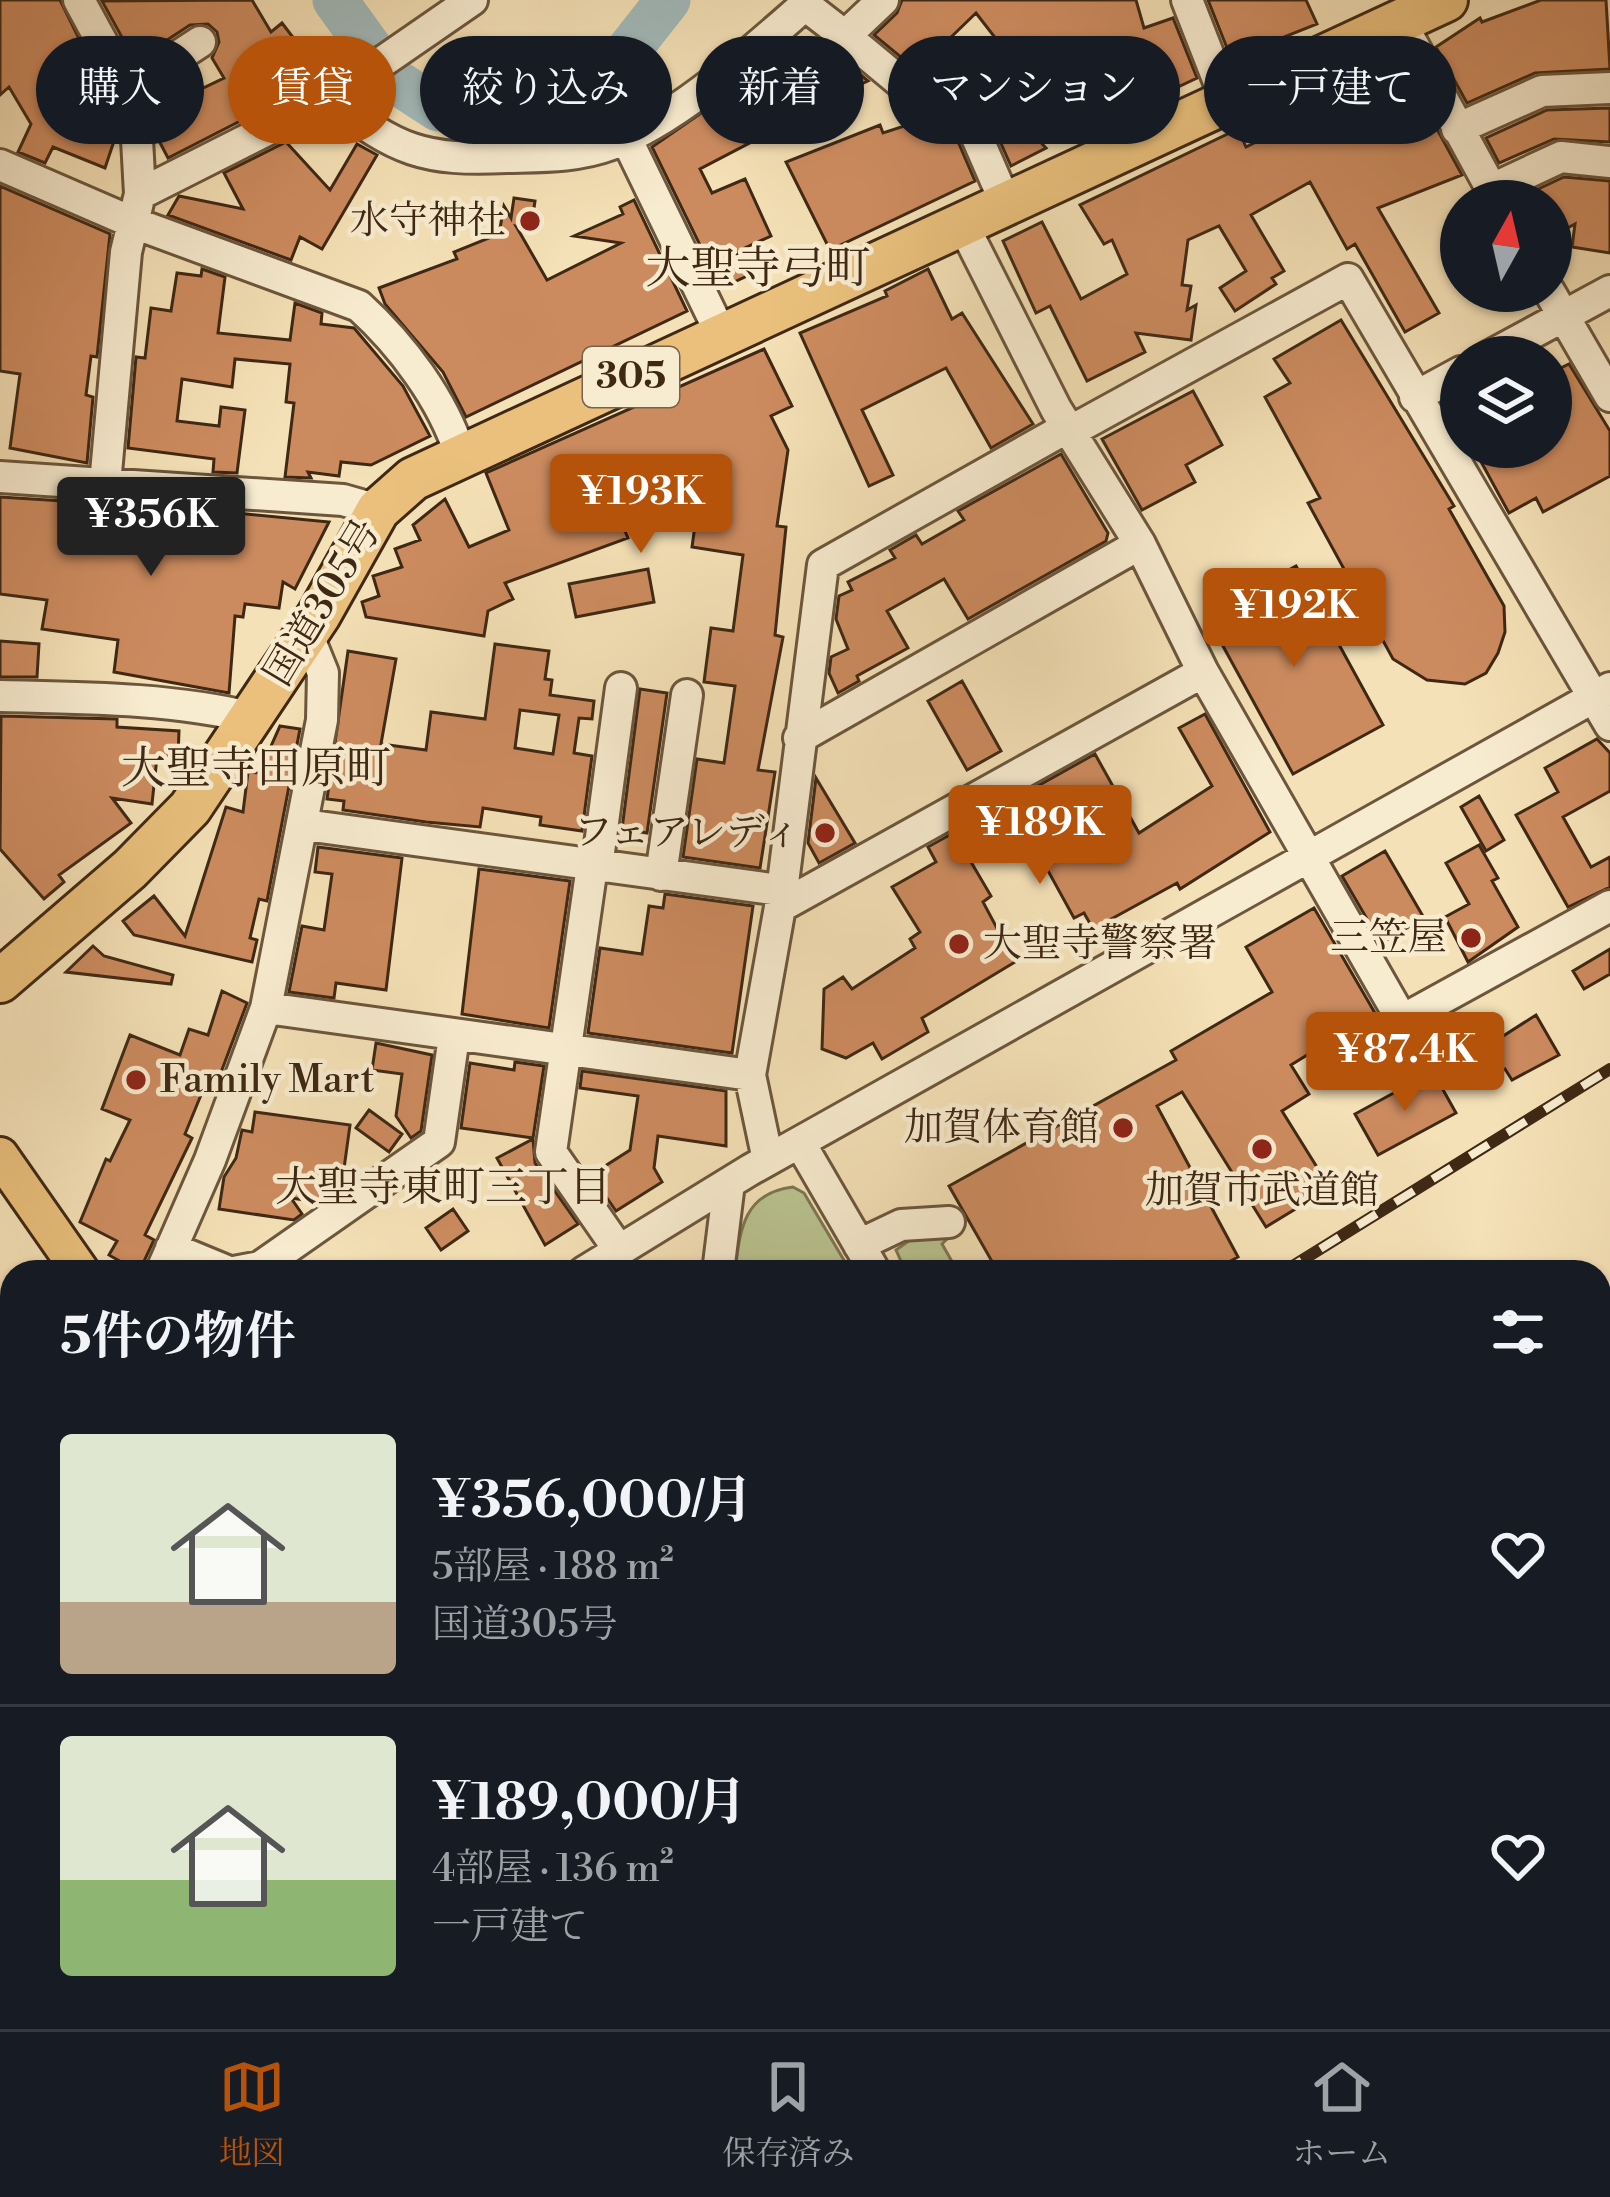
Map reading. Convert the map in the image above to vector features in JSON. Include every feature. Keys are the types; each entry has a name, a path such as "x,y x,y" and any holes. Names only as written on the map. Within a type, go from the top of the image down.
{"highway":[{"name":"国道305号","path":"1364,36 1419,8"},
{"name":"国道305号","path":"0,981 130,869 190,808 253,718 378,511 413,479 1204,116"}],"main road":[{"path":"0,1156 73,1260"}],"street":[{"path":"80,0 101,36"},
{"path":"396,53 472,0"},
{"path":"672,108 719,77 804,3 845,36 883,0"},
{"path":"1187,0 1204,52"},
{"path":"1419,8 1457,129 1486,180"},
{"path":"864,52 916,95 958,104 966,112 1006,204"},
{"path":"1457,129 1542,91 1610,88"},
{"path":"105,484 126,252 137,208 133,144"},
{"path":"137,208 249,144"},
{"path":"392,144 442,160 583,152 608,144"},
{"path":"629,144 722,336"},
{"path":"1521,180 1561,157 1610,161"},
{"path":"0,165 137,208 359,306 387,332 450,423 460,454"},
{"path":"962,223 1070,429 1140,544 1203,672 1402,1020"},
{"path":"768,1160 749,1076 780,898 818,590 830,557 1348,279 1415,397 1602,693 1610,725"},
{"path":"1572,299 1610,291"},
{"path":"1514,336 1545,312"},
{"path":"1561,312 1610,396"},
{"path":"1415,397 1440,383"},
{"path":"0,477 343,500 378,511"},
{"path":"799,738 1140,544"},
{"path":"166,1260 210,1160 266,1008 305,825 323,674 306,631"},
{"path":"305,825 661,875 780,898 1203,672"},
{"path":"620,1250 551,1152 621,688"},
{"path":"604,1260 768,1160 1602,693"},
{"path":"661,875 687,695"},
{"path":"0,696 147,702 253,718"},
{"path":"1357,1045 1610,906"},
{"path":"266,1008 749,1076"},
{"path":"270,1260 439,1142 454,1036"},
{"path":"800,1143 868,1260"},
{"path":"720,1260 729,1184"},
{"path":"859,1245 901,1225 949,1222"}],"green space":[{"path":"793,1187 804,1193 844,1260 737,1260 747,1216 754,1205"},
{"path":"920,1233 948,1238 942,1244 951,1260 901,1260 896,1250"}],"building":[{"path":"0,0 60,0 78,36 36,36 36,144 113,144 105,168 53,147 45,163 18,152 31,124 9,87 0,95"},
{"path":"252,0 271,32 282,23 292,36 228,36 228,127 204,140 204,88 224,78 212,58 219,42 217,32 208,24 190,25 173,36 121,36 102,1"},
{"path":"902,0 1136,0 1144,28 1173,18 1197,78 1180,86 1180,36 994,36 976,13 952,36 888,36 888,47 874,35 897,13"},
{"path":"1208,0 1306,0 1317,24 1287,36 1222,36"},
{"path":"1541,0 1606,0 1610,69 1535,73 1467,103 1456,83 1453,36 1480,18 1482,22"},
{"path":"1610,108 1610,142 1554,139 1499,163 1486,138 1547,110"},
{"path":"696,117 696,144 748,144 700,169 712,193 745,179 771,236 736,252 747,276 721,288 652,147 672,144 672,133"},
{"path":"880,125 883,133 888,131 888,144 959,144 975,181 830,250 786,162 832,144 864,144 864,131"},
{"path":"161,144 195,144 168,158"},
{"path":"288,144 330,190 357,144 377,155 322,249 300,237 291,260 168,215 179,196 243,209 224,173"},
{"path":"1001,144 1042,144 1046,148 1011,166"},
{"path":"1207,144 1445,144 1462,175 1378,208 1439,313 1405,332 1355,244 1347,249 1310,182 1251,215 1284,271 1272,278 1276,284 1235,311 1220,288 1246,271 1219,226 1188,240 1182,285 1191,286 1187,310 1196,305 1191,340 1136,333 1145,352 1087,381 1050,306 1036,313 1003,241 1042,222 1081,299 1127,274 1112,240 1104,244 1080,205"},
{"path":"1564,177 1610,181 1610,253 1572,247 1572,180 1558,180"},
{"path":"0,186 110,234 97,357 91,356 86,395 93,397 87,463 10,448 20,374 0,371"},
{"path":"514,198 535,201 531,229 516,226 547,280 621,243 574,236 623,214 620,207 634,200 687,311 466,417 443,372 385,304 379,288 457,259 454,252 499,234 504,206 511,218"},
{"path":"202,269 225,277 218,333 290,340 295,303 322,313 321,324 354,328 403,386 430,436 371,465 341,462 339,476 308,472 311,478 285,477 294,403 286,402 290,364 235,359 232,387 182,379 177,421 219,426 221,407 245,410 237,473 213,472 214,459 128,448 136,357 145,358 151,308 171,311 177,273 201,276"},
{"path":"928,269 952,319 962,313 1033,424 991,448 946,368 862,410 893,475 869,486 800,333 887,296 885,291"},
{"path":"1341,320 1454,506 1449,509 1504,606 1505,632 1498,653 1486,673 1465,684 1427,680 1393,659 1308,503 1320,498 1265,397 1290,383 1274,359"},
{"path":"764,349 792,406 771,416 788,450 777,526 786,527 775,635 783,637 758,770 775,772 760,868 683,857 697,759 724,763 735,686 704,682 711,628 733,631 743,555 692,547 700,489 620,519 628,538 505,583 513,599 488,611 484,636 366,617 362,602 379,596 373,576 402,567 395,549 420,540 413,525 445,499 469,547 509,530 486,473"},
{"path":"1572,369 1610,431 1610,476 1543,512 1536,498 1509,513 1484,468 1572,468"},
{"path":"1193,391 1222,445 1186,465 1195,482 1142,510 1102,439"},
{"path":"1061,454 1108,533 1106,541 968,619 944,579 887,611 908,648 857,676 859,681 838,693 829,673 831,657 848,649 836,619 839,596 852,590 848,582 895,558 890,550 916,535 922,544 964,520 958,511"},
{"path":"0,497 173,508 171,521 214,527 216,511 329,522 295,589 283,582 279,608 245,604 243,617 235,616 229,693 114,672 118,640 42,629 47,600 0,594"},
{"path":"1296,566 1383,725 1293,774 1206,615"},
{"path":"648,569 654,602 576,617 569,584"},
{"path":"0,641 39,644 37,677 0,677"},
{"path":"495,644 549,651 545,679 552,680 550,695 594,701 592,719 579,718 574,753 592,756 582,831 540,825 541,817 483,808 480,827 426,822 343,810 344,801 327,799 348,651 396,659 381,744 426,750 431,712 485,719","holes":["520,710 559,715 553,754 515,748"]},
{"path":"962,681 1001,751 967,770 928,701"},
{"path":"640,689 667,693 647,833 622,829"},
{"path":"1205,714 1270,832 1180,889 1177,883 1093,929 1084,913 1074,918 1019,818 964,850 991,896 983,902 1015,962 922,1018 928,1032 882,1059 873,1043 846,1058 822,1049 824,989 843,977 852,989 915,948 910,939 920,932 892,887 936,862 928,847 1095,754 1139,833 1212,786 1179,728"},
{"path":"1,716 117,719 117,727 179,731 178,757 157,757 152,804 112,798 131,823 59,875 64,882 44,899 0,849"},
{"path":"280,726 300,729 267,901 259,899 250,938 257,940 252,962 134,935 123,921 154,896 185,936 226,807 243,812 248,772 259,773"},
{"path":"1597,739 1610,753 1610,791 1563,817 1591,867 1610,857 1610,887 1568,907 1516,815 1558,792 1545,768"},
{"path":"816,778 855,843 819,863 808,843"},
{"path":"1479,796 1504,840 1486,851 1461,807"},
{"path":"1479,845 1498,878 1492,881 1518,927 1468,962 1445,917 1469,904 1446,863"},
{"path":"318,847 402,858 386,990 336,983 334,998 289,992 302,926 324,930 332,874 315,872"},
{"path":"1385,851 1424,918 1381,943 1342,876"},
{"path":"479,869 570,881 549,1028 462,1014"},
{"path":"665,894 753,906 732,1053 588,1033 600,948 642,954 649,906 663,908"},
{"path":"1314,908 1375,1013 1291,1065 1309,1094 1282,1111 1330,1188 1266,1227 1182,1092 1157,1106 1238,1257 991,1260 949,1186 1176,1060 1171,1051 1272,992 1246,947"},
{"path":"93,946 104,956 173,975 171,984 66,972"},
{"path":"1610,949 1610,974 1584,989 1573,971"},
{"path":"222,991 247,1003 220,1075 210,1073 185,1134 192,1138 145,1235 154,1240 145,1260 118,1260 109,1255 117,1241 80,1222 106,1159 110,1161 130,1120 102,1109 130,1035 180,1055 189,1029 208,1035"},
{"path":"1536,1015 1559,1055 1512,1080 1505,1069 1500,1072 1486,1047"},
{"path":"376,1043 432,1055 421,1131 411,1138 396,1116 402,1074 372,1070"},
{"path":"515,1062 544,1066 533,1138 461,1128 470,1063 514,1070"},
{"path":"582,1071 726,1091 726,1146 658,1136 654,1168 662,1182 616,1211 591,1175 630,1150 638,1096 580,1088"},
{"path":"1425,1076 1429,1083 1437,1079 1456,1113 1378,1155 1355,1114"},
{"path":"369,1110 402,1134 389,1152 356,1128"},
{"path":"255,1112 350,1125 342,1183 333,1193 325,1191 319,1202 291,1198 302,1214 294,1220 219,1209 224,1177 236,1158 242,1130 252,1132"},
{"path":"533,1139 535,1163 578,1224 545,1245 497,1158"},
{"path":"453,1209 468,1231 441,1250 426,1228"}],"waterway":[{"path":"335,0 392,79 438,109 513,117 590,99 668,0"}],"railway":[{"path":"1302,1260 1610,1069"}],"place":[{"name":"水守神社","path":"530,221"},
{"name":"フェアレディ","path":"825,833"},
{"name":"三笠屋","path":"1471,938"},
{"name":"大聖寺警察署","path":"959,944"},
{"name":"Family Mart","path":"136,1080"},
{"name":"加賀体育館","path":"1123,1128"},
{"name":"加賀市武道館","path":"1262,1149"}],"district":[{"name":"大聖寺弓町","path":"758,269"},
{"name":"大聖寺田原町","path":"256,769"},
{"name":"大聖寺東町三丁目","path":"443,1188"}]}
